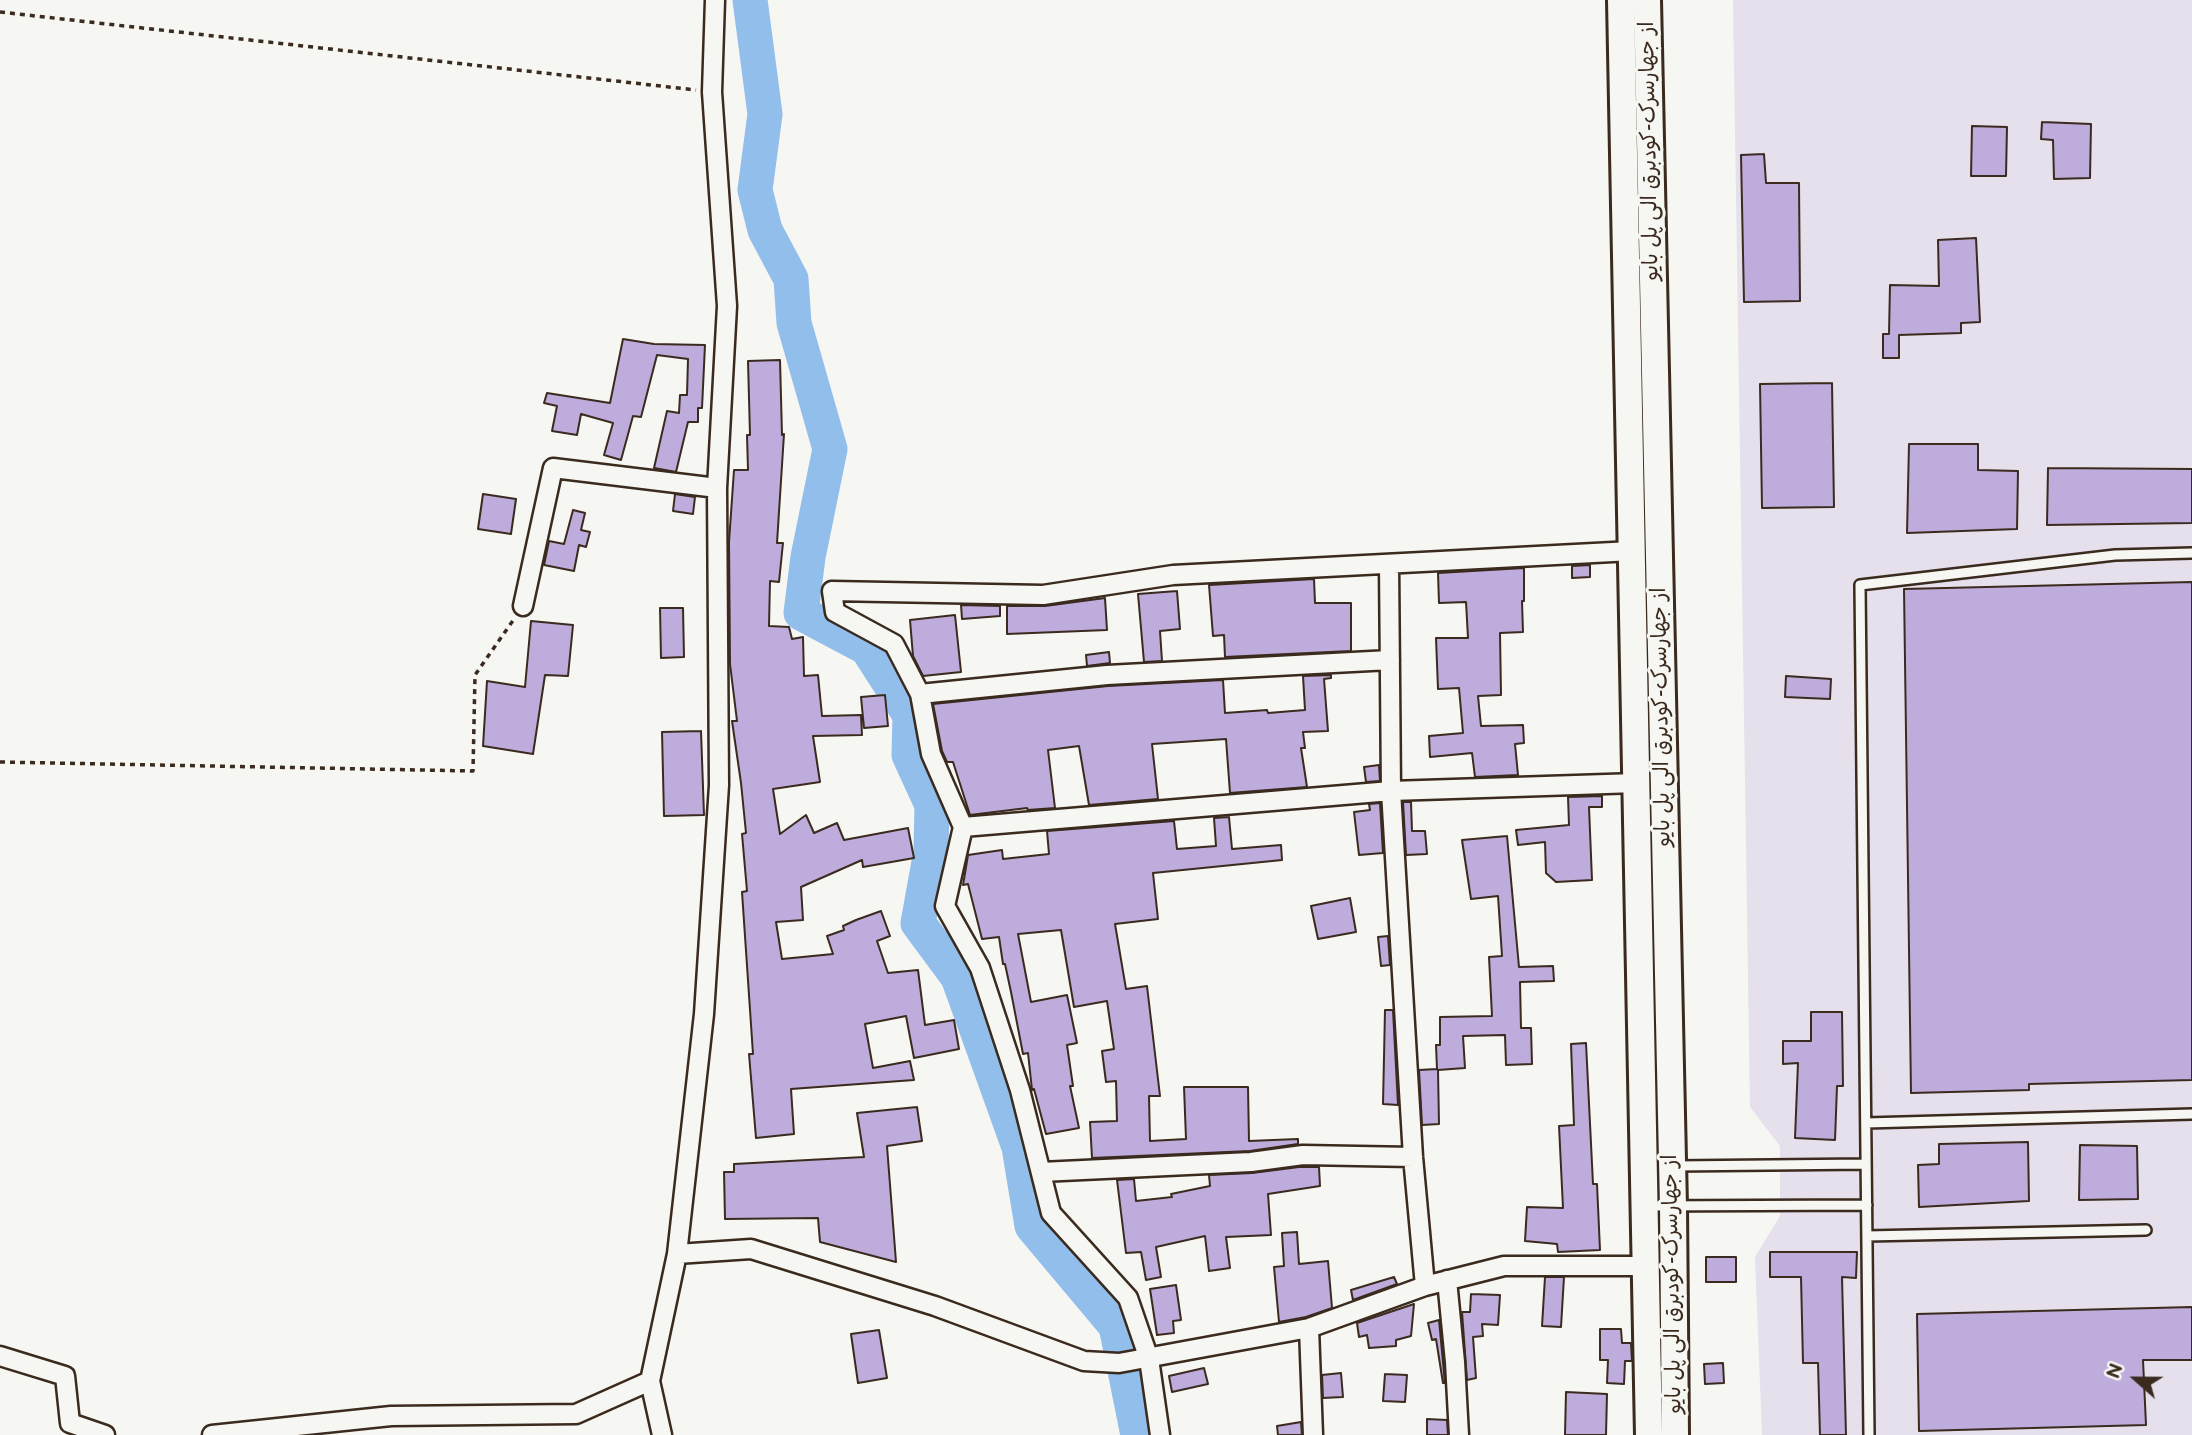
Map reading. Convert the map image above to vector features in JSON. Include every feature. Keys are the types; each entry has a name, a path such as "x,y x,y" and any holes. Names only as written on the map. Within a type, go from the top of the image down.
{"street":[{"path":"662,1435 650,1381 677,1254 704,1014 719,785 717,488 727,306 712,92 715,0"},
{"name":"از جهارسرک-کودبرق الی پل بایو","path":"1621,0 1650,1435"},
{"name":"از جهارسرک-کودبرق الی پل بایو","path":"1647,0 1673,1206 1675,1435"},
{"path":"523,606 553,468 717,488"},
{"path":"1160,1435 1135,1361 1128,1298 1051,1213 1020,1090 980,968 944,906 963,827 931,754 920,694 894,644 835,612 832,591 1043,595 1173,575 1632,551"},
{"path":"1389,564 1391,791 1413,1157 1425,1286"},
{"path":"920,694 1107,675 1390,660"},
{"path":"963,827 1391,791 1637,783"},
{"path":"1041,1172 1251,1162 1303,1155 1413,1157"},
{"path":"677,1254 751,1249 935,1306 1084,1361 1135,1361 1309,1328 1425,1286 1503,1266 1646,1266"},
{"path":"1447,1280 1459,1435"},
{"path":"1309,1328 1313,1435"},
{"path":"0,1356 65,1376 70,1423 105,1435"},
{"path":"212,1435 391,1416 576,1414 650,1381"}],"lane":[{"path":"1869,1435 1860,585 2115,555 2192,553"},
{"path":"1866,1123 2192,1115"},
{"path":"1644,1166 1866,1164"},
{"path":"1645,1206 1867,1205"},
{"path":"1867,1236 2146,1230"}],"path":[{"path":"0,12 712,92"},
{"path":"0,762 473,771 475,676 523,606"}],"shaded area":[{"path":"1733,0 2192,0 2192,1435 1762,1435 1755,1257 1780,1216 1780,1146 1750,1107"}],"building":[{"path":"2042,122 2091,124 2090,178 2054,179 2053,140 2041,139"},
{"path":"1972,126 2007,127 2006,176 1971,176"},
{"path":"1764,154 1766,183 1799,183 1800,301 1744,302 1741,155"},
{"path":"1976,238 1980,322 1961,323 1961,333 1899,335 1899,358 1883,358 1883,334 1889,334 1890,285 1939,286 1938,240"},
{"path":"623,339 654,344 705,345 702,408 698,408 698,422 688,422 676,472 654,468 667,411 679,413 680,395 687,395 688,359 657,355 641,417 633,416 621,460 604,455 613,423 581,414 577,435 552,431 557,406 544,403 547,393 610,403"},
{"path":"780,360 782,435 784,434 777,543 783,543 779,582 770,581 769,626 789,627 792,639 803,637 804,676 818,675 822,716 861,715 862,735 813,736 820,782 773,789 780,834 806,815 814,833 837,823 844,840 908,828 914,858 863,867 862,860 801,887 803,920 776,922 782,959 833,954 827,936 844,930 843,926 881,911 890,936 877,941 888,973 918,970 925,1025 954,1020 959,1049 914,1058 906,1016 865,1024 873,1068 910,1061 914,1080 791,1089 794,1134 756,1138 749,1054 753,1054 742,892 747,891 742,834 746,833 732,721 737,721 730,664 729,542 734,470 748,470 748,361"},
{"path":"1832,383 1834,507 1762,508 1760,384"},
{"path":"1909,444 1978,444 1978,470 2018,471 2017,529 1907,533"},
{"path":"2048,468 2192,469 2192,523 2047,525"},
{"path":"483,494 516,499 511,534 478,529"},
{"path":"675,494 695,497 693,514 673,511"},
{"path":"573,510 585,513 581,530 590,532 586,547 579,545 574,571 544,565 549,541 564,544"},
{"path":"1590,565 1590,577 1572,578 1572,566"},
{"path":"1524,568 1523,632 1500,633 1501,695 1478,696 1481,726 1523,725 1524,743 1515,744 1518,775 1475,777 1472,753 1430,757 1429,736 1463,733 1459,688 1438,689 1436,638 1468,638 1466,602 1439,603 1438,573"},
{"path":"1314,579 1315,603 1351,603 1351,651 1225,657 1224,635 1213,636 1209,585"},
{"path":"2192,582 2192,1080 2029,1084 2029,1090 1911,1093 1904,589"},
{"path":"1177,591 1180,629 1160,631 1162,661 1144,662 1138,594"},
{"path":"1105,598 1107,630 1007,634 1007,606 1045,606"},
{"path":"961,605 1000,606 1000,616 962,619"},
{"path":"660,608 683,608 684,657 661,658"},
{"path":"955,615 961,672 923,676 913,656 910,620"},
{"path":"531,621 573,625 568,676 545,675 533,754 483,746 487,681 525,687"},
{"path":"1109,652 1110,663 1087,666 1086,655"},
{"path":"1331,675 1331,678 1324,679 1328,731 1303,732 1305,748 1301,748 1307,787 1230,793 1226,739 1152,744 1158,799 1089,805 1079,746 1048,750 1055,808 1027,808 970,815 953,762 947,762 942,751 933,704 1108,686 1223,680 1225,713 1267,710 1268,713 1305,710 1303,676"},
{"path":"1786,676 1831,679 1830,699 1785,697"},
{"path":"885,695 888,726 864,728 861,697"},
{"path":"701,731 704,815 664,816 662,732"},
{"path":"1379,765 1380,781 1366,782 1364,767"},
{"path":"1602,796 1602,807 1589,807 1592,880 1556,882 1546,873 1545,842 1518,845 1516,830 1569,825 1568,797"},
{"path":"1403,802 1411,802 1412,831 1425,831 1427,854 1406,855"},
{"path":"1380,803 1383,853 1359,855 1354,812 1370,810 1369,804"},
{"path":"1229,817 1232,849 1281,845 1282,860 1153,873 1158,919 1115,924 1126,989 1147,986 1160,1096 1149,1096 1150,1141 1186,1139 1184,1087 1248,1087 1249,1141 1298,1139 1298,1144 1250,1151 1092,1158 1090,1122 1117,1121 1116,1081 1106,1082 1102,1051 1114,1049 1107,1001 1074,1007 1061,930 1018,934 1031,1002 1067,995 1077,1043 1067,1045 1073,1086 1070,1086 1079,1128 1046,1134 1034,1089 1032,1090 1028,1053 1023,1054 999,937 982,939 968,884 963,885 968,855 1002,850 1003,859 1049,854 1047,831 1174,821 1177,849 1216,846 1214,818"},
{"path":"1507,836 1519,967 1553,966 1554,981 1520,982 1521,1028 1531,1028 1532,1064 1506,1065 1505,1035 1463,1036 1465,1068 1438,1070 1439,1124 1422,1125 1419,1070 1437,1069 1436,1045 1440,1045 1440,1017 1492,1016 1489,957 1502,956 1498,896 1471,899 1462,840"},
{"path":"1350,898 1356,932 1318,939 1311,906"},
{"path":"1388,936 1390,965 1381,966 1378,937"},
{"path":"1385,1010 1393,1010 1398,1105 1383,1104"},
{"path":"1811,1012 1842,1012 1843,1086 1837,1086 1835,1140 1795,1138 1798,1063 1783,1064 1783,1041 1811,1041"},
{"path":"1586,1043 1593,1184 1597,1184 1600,1250 1558,1252 1557,1244 1525,1241 1527,1207 1563,1208 1559,1126 1574,1125 1571,1044"},
{"path":"917,1107 922,1141 887,1146 896,1262 820,1242 818,1218 725,1219 724,1172 734,1172 734,1164 864,1157 857,1113"},
{"path":"2028,1142 2029,1201 1919,1207 1918,1165 1939,1164 1939,1144"},
{"path":"2080,1145 2137,1146 2138,1199 2079,1200"},
{"path":"1319,1167 1320,1186 1268,1194 1271,1235 1226,1237 1230,1268 1209,1271 1205,1236 1156,1247 1161,1277 1146,1280 1141,1252 1126,1253 1117,1180 1134,1179 1136,1201 1172,1197 1171,1194 1210,1186 1209,1175"},
{"path":"1297,1232 1299,1264 1328,1261 1332,1308 1279,1322 1274,1267 1284,1266 1282,1233"},
{"path":"1770,1252 1857,1252 1856,1278 1842,1277 1846,1435 1820,1435 1818,1363 1803,1363 1801,1277 1770,1277"},
{"path":"1706,1257 1736,1257 1736,1282 1706,1282"},
{"path":"1394,1277 1397,1284 1353,1300 1351,1290"},
{"path":"1545,1277 1564,1277 1561,1327 1542,1326"},
{"path":"1176,1285 1181,1320 1173,1321 1174,1333 1157,1335 1150,1289"},
{"path":"1471,1294 1500,1295 1498,1325 1482,1324 1483,1336 1473,1337 1476,1378 1467,1380 1462,1312 1470,1312"},
{"path":"1414,1304 1411,1336 1396,1340 1396,1346 1369,1348 1367,1335 1359,1337 1357,1323"},
{"path":"2192,1307 2192,1360 2143,1360 2146,1425 1919,1431 1917,1314"},
{"path":"1439,1320 1445,1383 1436,1339 1432,1340 1428,1323"},
{"path":"1600,1329 1621,1329 1622,1343 1631,1343 1632,1361 1625,1361 1624,1384 1607,1383 1608,1360 1600,1360"},
{"path":"879,1330 887,1378 858,1383 851,1334"},
{"path":"1723,1363 1724,1383 1705,1384 1704,1364"},
{"path":"1204,1368 1208,1384 1172,1392 1169,1376"},
{"path":"1341,1373 1343,1397 1323,1398 1322,1375"},
{"path":"1385,1374 1407,1375 1405,1402 1383,1401"},
{"path":"1566,1392 1607,1394 1606,1435 1565,1435"},
{"path":"1427,1419 1447,1420 1448,1435 1427,1435"},
{"path":"1301,1422 1302,1435 1278,1435 1277,1426"}],"waterway":[{"path":"750,0 765,114 755,190 765,230 791,279 794,323 830,449 808,557 801,613 867,648 910,715 909,755 932,805 931,851 918,923 958,977 1019,1147 1032,1226 1116,1326 1138,1435"}]}
